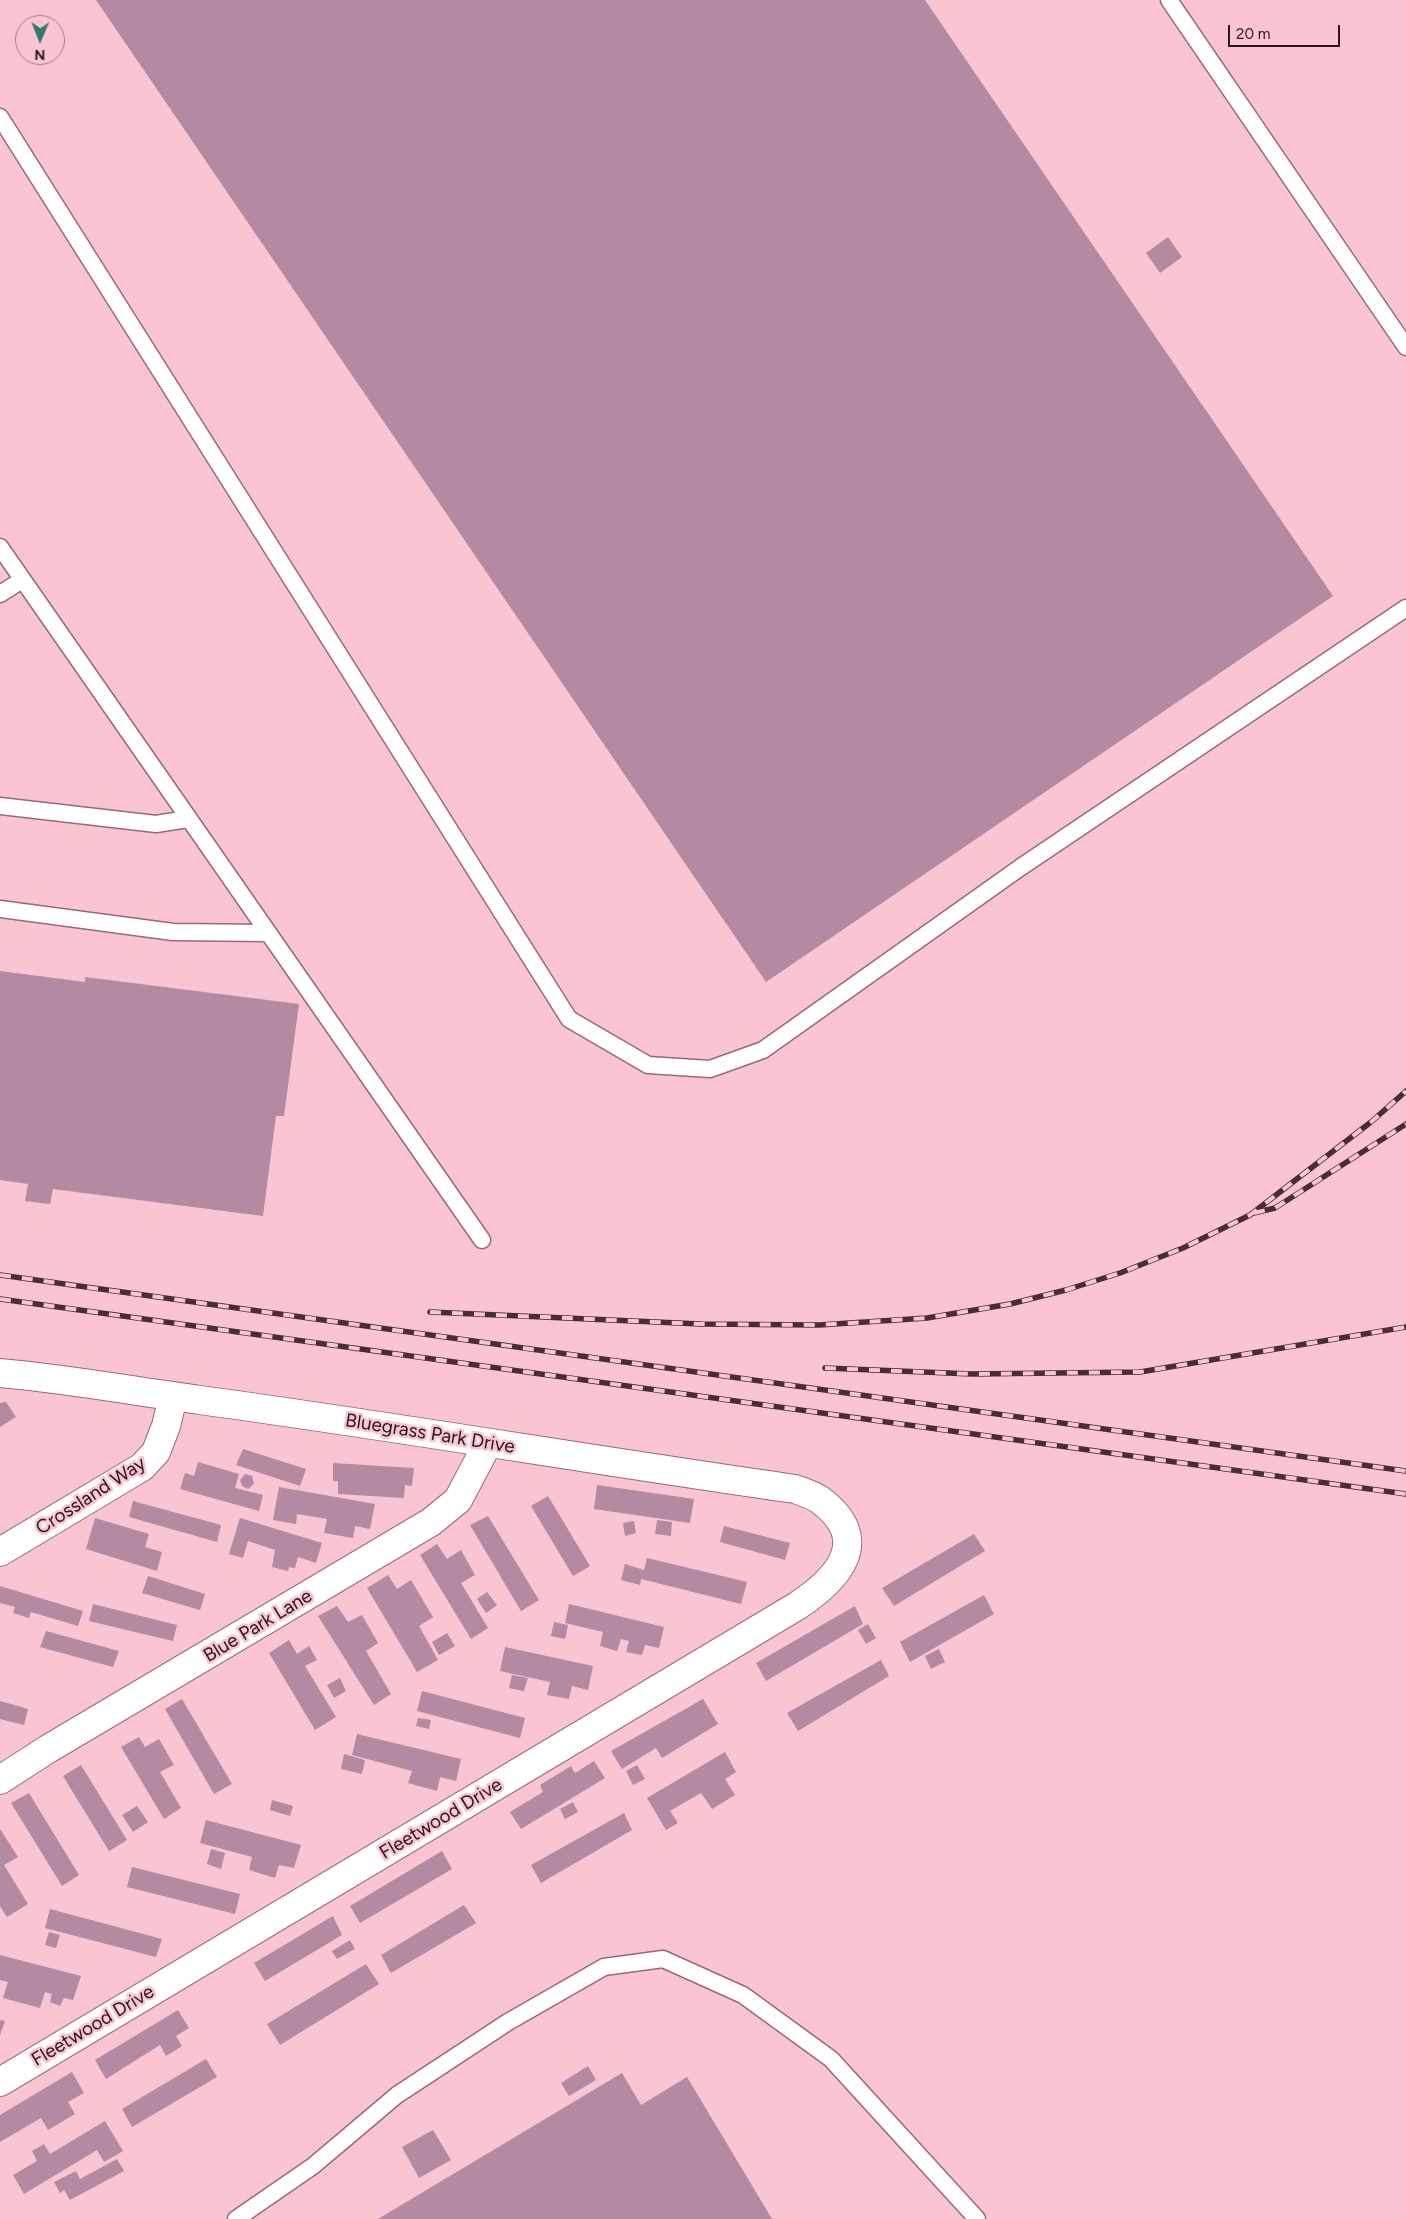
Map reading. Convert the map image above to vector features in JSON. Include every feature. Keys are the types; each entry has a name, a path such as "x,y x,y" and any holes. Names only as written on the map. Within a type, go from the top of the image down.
{"street":[{"name":"Bluegrass Park Drive","path":"0,1373 49,1377 795,1489 819,1499 836,1514 844,1530"},
{"name":"Crossland Way","path":"0,1552 142,1467 156,1452 174,1397"},
{"name":"Blue Park Lane","path":"0,1780 48,1749 431,1522 458,1500 488,1443"},
{"name":"Fleetwood Drive","path":"0,2082 821,1591 838,1571 844,1559 848,1541 844,1530"}],"lane":[{"path":"1169,0 1406,348"},
{"path":"0,117 569,1019 648,1065 710,1069 763,1050 1021,867 1406,608"},
{"path":"0,547 482,1240"},
{"path":"0,594 22,580"},
{"path":"0,806 156,824 188,819"},
{"path":"0,909 173,932 267,933"},
{"path":"236,2219 313,2166 397,2095 508,2022 604,1967 663,1959 743,1995 831,2060 977,2219"}],"building":[{"path":"96,0 925,0 1333,596 766,982"},
{"path":"1168,237 1182,257 1160,273 1146,253"},
{"path":"0,971 85,982 85,977 299,1004 284,1116 276,1116 263,1216 53,1189 50,1204 25,1201 28,1184 0,1180"},
{"path":"6,1402 16,1417 0,1427 0,1403"},
{"path":"243,1449 306,1469 300,1486 236,1465"},
{"path":"198,1462 239,1474 235,1488 263,1495 259,1511 180,1489 185,1473 194,1476"},
{"path":"333,1463 414,1468 412,1486 405,1485 404,1498 338,1494 338,1481 333,1481"},
{"path":"245,1474 252,1476 254,1484 248,1489 242,1486 240,1480"},
{"path":"597,1485 694,1499 690,1523 594,1509"},
{"path":"279,1487 375,1504 370,1529 355,1526 353,1538 324,1533 327,1519 297,1514 296,1524 273,1520"},
{"path":"548,1496 590,1566 573,1576 531,1506"},
{"path":"133,1501 221,1525 217,1542 129,1517"},
{"path":"488,1516 539,1600 521,1611 470,1525"},
{"path":"95,1518 149,1534 145,1547 162,1552 157,1571 86,1549"},
{"path":"240,1518 322,1543 316,1563 298,1557 295,1568 289,1567 288,1571 272,1567 275,1550 248,1541 243,1558 229,1554"},
{"path":"657,1520 672,1522 671,1536 655,1534"},
{"path":"634,1521 636,1533 625,1536 623,1523"},
{"path":"724,1526 790,1543 785,1560 720,1542"},
{"path":"974,1534 985,1551 894,1606 882,1588"},
{"path":"437,1544 447,1559 461,1550 475,1575 461,1583 488,1628 471,1639 420,1555"},
{"path":"647,1558 747,1582 741,1604 641,1579 640,1585 621,1580 625,1564 644,1570"},
{"path":"388,1575 397,1589 411,1580 433,1617 419,1626 438,1660 417,1672 367,1588"},
{"path":"148,1576 205,1594 200,1610 142,1593"},
{"path":"0,1586 83,1611 78,1626 31,1612 29,1618 13,1613 15,1607 0,1603"},
{"path":"487,1592 497,1605 486,1613 477,1599"},
{"path":"984,1595 994,1614 910,1662 900,1642"},
{"path":"93,1604 177,1625 173,1641 89,1621"},
{"path":"569,1604 664,1627 659,1648 645,1645 642,1655 626,1652 629,1641 621,1639 617,1651 600,1646 603,1632 565,1623"},
{"path":"337,1606 348,1622 362,1615 378,1643 366,1651 391,1694 374,1705 318,1616"},
{"path":"855,1606 863,1624 766,1681 756,1663"},
{"path":"554,1622 568,1625 565,1639 551,1636"},
{"path":"868,1624 876,1638 866,1644 858,1630"},
{"path":"46,1631 119,1651 113,1667 40,1647"},
{"path":"447,1633 455,1646 439,1655 432,1642"},
{"path":"289,1640 297,1654 309,1646 317,1660 305,1666 336,1717 315,1730 269,1653"},
{"path":"505,1647 593,1666 588,1690 572,1686 569,1699 547,1695 550,1682 500,1671"},
{"path":"939,1649 945,1662 931,1669 925,1656"},
{"path":"881,1660 889,1676 798,1731 787,1713"},
{"path":"512,1675 528,1678 524,1691 509,1688"},
{"path":"340,1678 346,1691 334,1698 327,1685"},
{"path":"422,1691 525,1718 520,1738 417,1711"},
{"path":"182,1699 232,1784 214,1794 165,1709"},
{"path":"703,1699 718,1724 662,1758 656,1748 622,1769 611,1751"},
{"path":"0,1701 28,1709 24,1725 0,1719"},
{"path":"418,1718 431,1720 429,1729 416,1726"},
{"path":"357,1734 461,1759 456,1781 440,1777 437,1791 408,1783 412,1771 352,1755"},
{"path":"139,1737 145,1747 159,1739 174,1765 160,1772 181,1808 164,1819 121,1747"},
{"path":"725,1752 736,1772 725,1779 735,1795 712,1809 701,1793 670,1811 678,1823 666,1830 647,1798"},
{"path":"344,1754 365,1760 362,1774 341,1769"},
{"path":"594,1761 605,1778 521,1829 510,1812 543,1792 540,1785 571,1766 575,1773"},
{"path":"81,1765 127,1840 109,1851 63,1776"},
{"path":"637,1765 645,1779 633,1785 626,1771"},
{"path":"29,1793 79,1875 62,1886 11,1803"},
{"path":"272,1800 293,1806 290,1816 270,1810"},
{"path":"573,1802 578,1812 565,1819 560,1809"},
{"path":"137,1806 148,1822 133,1832 122,1815"},
{"path":"624,1813 632,1830 541,1883 531,1865"},
{"path":"206,1820 301,1845 294,1868 279,1865 275,1878 249,1870 252,1857 200,1843"},
{"path":"0,1829 18,1857 4,1865 28,1904 7,1917 0,1906"},
{"path":"211,1849 225,1853 221,1869 207,1864"},
{"path":"442,1851 452,1869 360,1923 350,1906"},
{"path":"132,1867 240,1894 235,1914 127,1887"},
{"path":"464,1905 476,1923 391,1973 381,1955"},
{"path":"50,1909 162,1939 156,1957 45,1928"},
{"path":"333,1916 342,1935 265,1981 254,1963"},
{"path":"49,1932 60,1935 56,1948 45,1945"},
{"path":"350,1940 355,1949 337,1959 332,1951"},
{"path":"0,1955 81,1976 73,2000 64,1998 60,2006 50,2002 52,1994 45,1992 40,2008 3,1998 8,1982 0,1980"},
{"path":"366,1964 379,1984 280,2045 267,2024"},
{"path":"178,2010 189,2028 176,2036 182,2046 166,2056 160,2045 106,2079 95,2060"},
{"path":"0,2020 5,2021 0,2035"},
{"path":"206,2059 217,2077 132,2127 122,2109"},
{"path":"588,2066 596,2080 569,2096 561,2083"},
{"path":"72,2072 84,2093 68,2102 75,2114 48,2130 41,2118 0,2142 0,2115"},
{"path":"622,2073 641,2105 687,2077 772,2219 378,2219"},
{"path":"105,2121 123,2151 104,2162 97,2150 24,2194 13,2175 37,2161 32,2151 44,2144 50,2154"},
{"path":"433,2130 451,2160 419,2178 402,2147"},
{"path":"117,2159 124,2171 70,2200 64,2190 60,2193 54,2182 76,2171 80,2179"}],"railway":[{"path":"430,1312 701,1324 819,1325 927,1318 1010,1304 1066,1290 1120,1273 1183,1248 1250,1215 1371,1122 1406,1091"},
{"path":"1254,1213 1275,1208 1406,1124"},
{"path":"0,1275 1406,1471"},
{"path":"0,1299 1406,1494"},
{"path":"825,1368 972,1374 1140,1372 1406,1327"}]}
